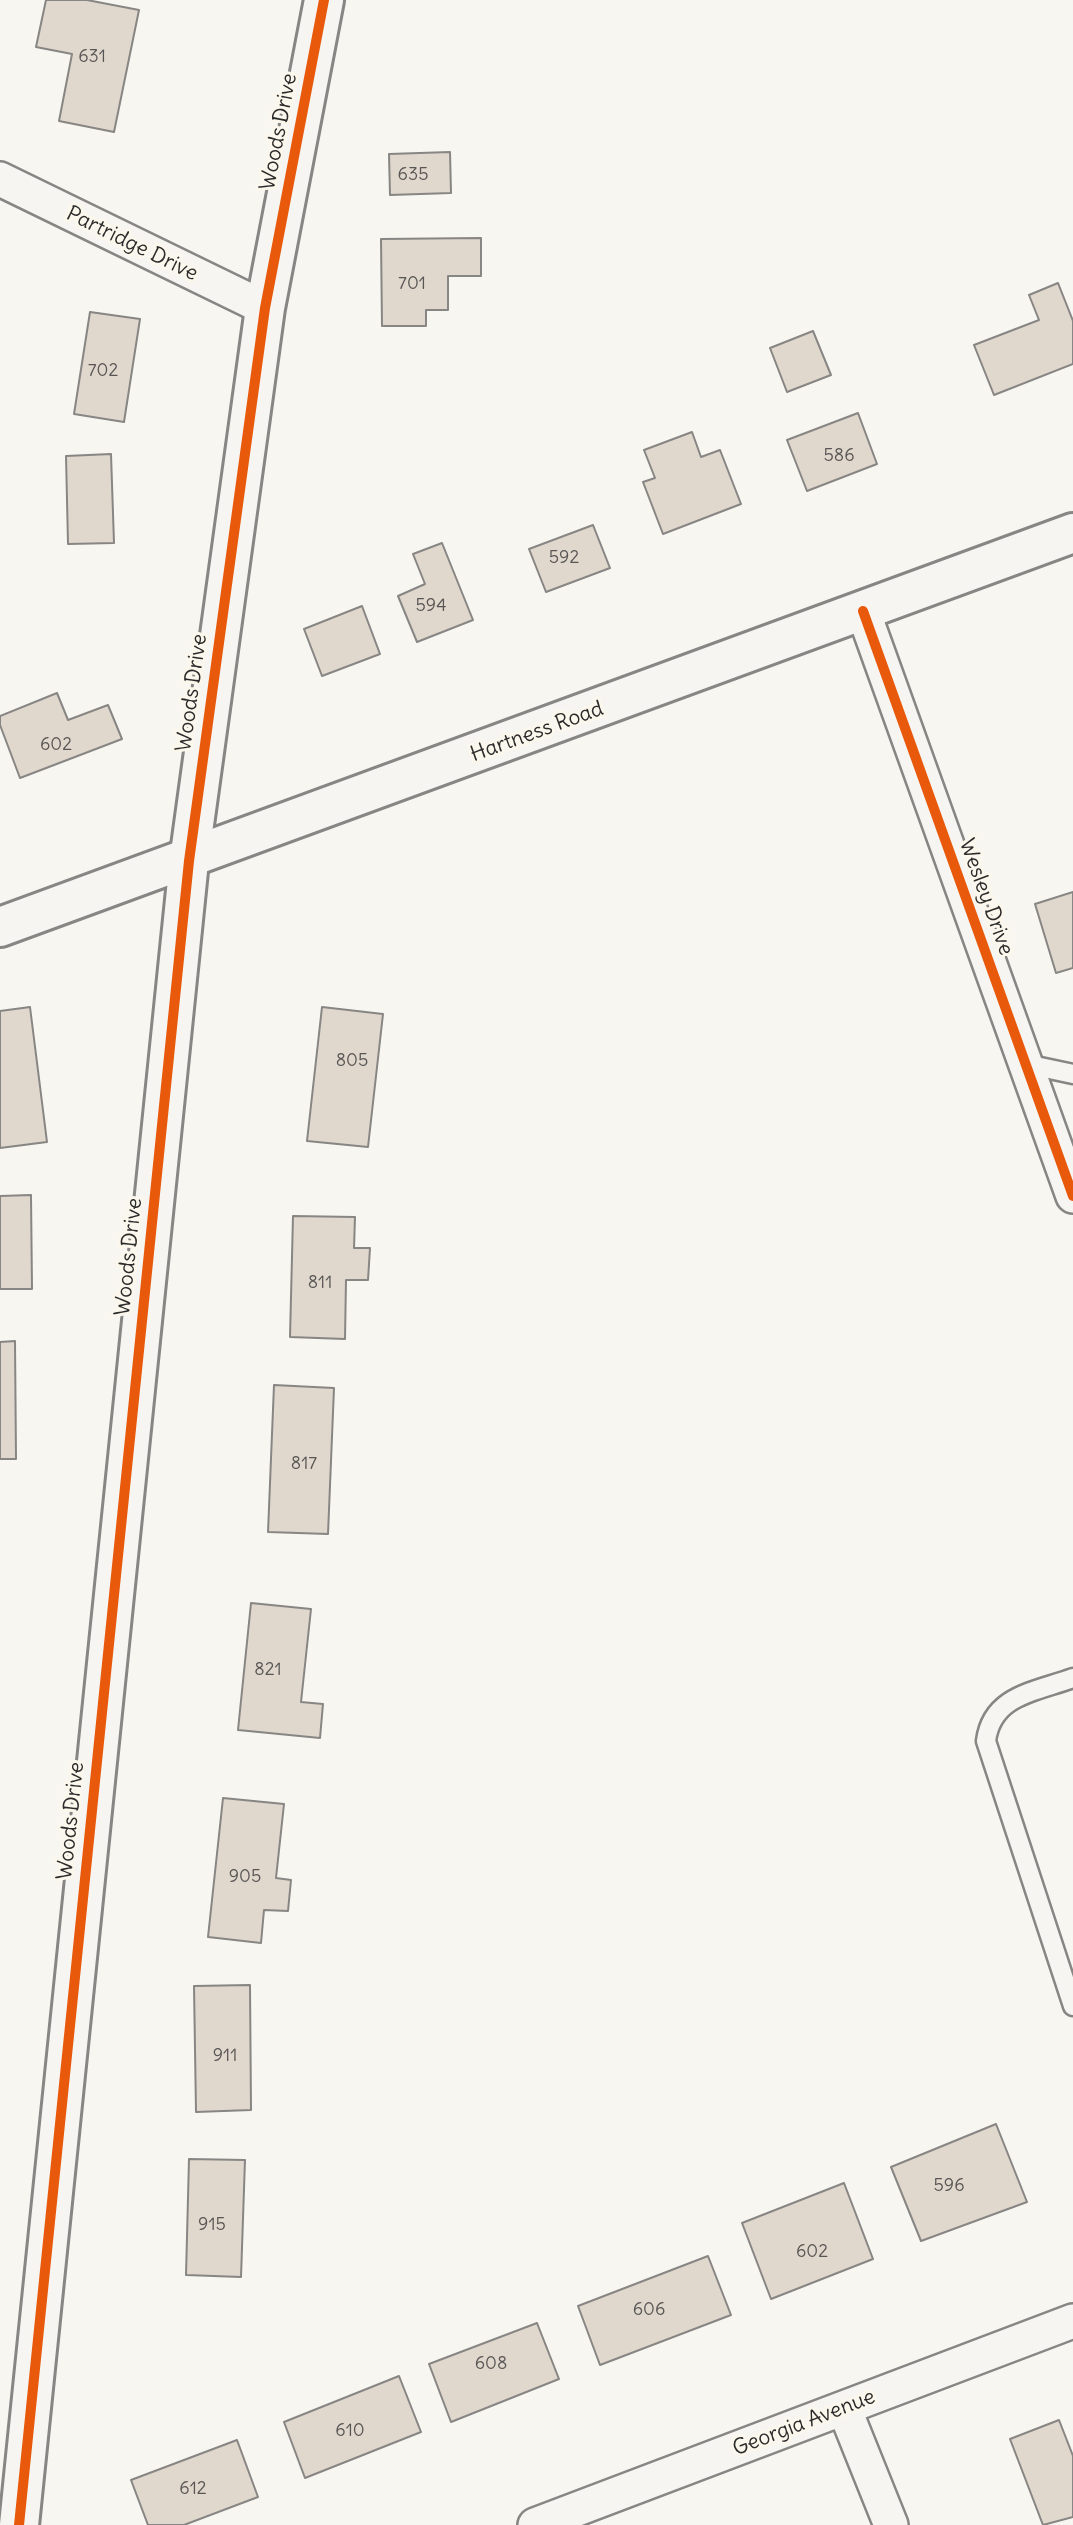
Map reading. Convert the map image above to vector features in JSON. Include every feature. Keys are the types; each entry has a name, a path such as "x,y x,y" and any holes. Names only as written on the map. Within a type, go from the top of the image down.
{"street":[{"name":"Woods Drive","path":"19,2525 188,860 265,308 324,0"},
{"name":"Partridge Drive","path":"0,179 265,308"},
{"name":"Hartness Road","path":"0,928 1073,533"},
{"name":"Wesley Drive","path":"863,611 1073,1196"},
{"name":"Georgia Avenue","path":"535,2525 1073,2321"},
{"path":"844,2408 891,2525"}],"lane":[{"path":"1026,1064 1073,1074"},
{"path":"1073,1678 1007,1702 988,1723 986,1741 1073,2006"}],"building":[{"path":"46,0 87,0 139,10 114,132 59,121 72,54 36,47"},
{"path":"450,152 451,193 390,195 389,154"},
{"path":"481,238 481,276 448,276 448,310 426,310 426,326 382,326 381,239"},
{"path":"1058,283 1073,321 1073,364 994,395 974,345 1039,320 1029,295"},
{"path":"90,312 140,319 124,422 74,414"},
{"path":"813,331 831,375 787,392 770,348"},
{"path":"858,413 877,464 807,491 787,440"},
{"path":"692,432 701,457 720,450 741,504 663,534 643,482 655,478 644,450"},
{"path":"111,454 114,543 68,544 66,456"},
{"path":"593,525 610,568 546,592 529,549"},
{"path":"442,543 473,620 417,642 398,596 425,584 413,554"},
{"path":"362,606 380,654 322,676 304,629"},
{"path":"57,693 68,720 108,705 122,739 20,778 0,725 0,716"},
{"path":"1073,892 1073,968 1056,973 1035,904"},
{"path":"30,1007 47,1142 0,1148 0,1011"},
{"path":"322,1007 383,1014 368,1147 307,1141"},
{"path":"31,1195 32,1289 0,1289 0,1196"},
{"path":"293,1216 355,1217 354,1248 370,1248 368,1280 346,1280 345,1339 290,1337"},
{"path":"15,1341 16,1459 0,1459 0,1342"},
{"path":"274,1385 334,1388 328,1534 268,1532"},
{"path":"251,1603 311,1609 301,1702 323,1704 320,1738 238,1730"},
{"path":"223,1798 284,1804 276,1878 291,1880 288,1911 264,1910 261,1943 208,1937"},
{"path":"250,1985 251,2110 196,2112 194,1986"},
{"path":"996,2124 1027,2202 921,2241 891,2167"},
{"path":"189,2159 245,2160 241,2277 186,2275"},
{"path":"844,2183 873,2259 771,2299 742,2223"},
{"path":"708,2256 731,2315 600,2365 578,2306"},
{"path":"537,2323 559,2379 451,2422 429,2364"},
{"path":"399,2376 421,2432 305,2478 284,2422"},
{"path":"1059,2420 1073,2456 1073,2517 1043,2525 1010,2439"},
{"path":"237,2440 258,2497 184,2525 148,2525 131,2480"}],"cycle path":[{"path":"19,2525 189,861 265,308 324,0"},
{"path":"863,611 1073,1196"}]}
